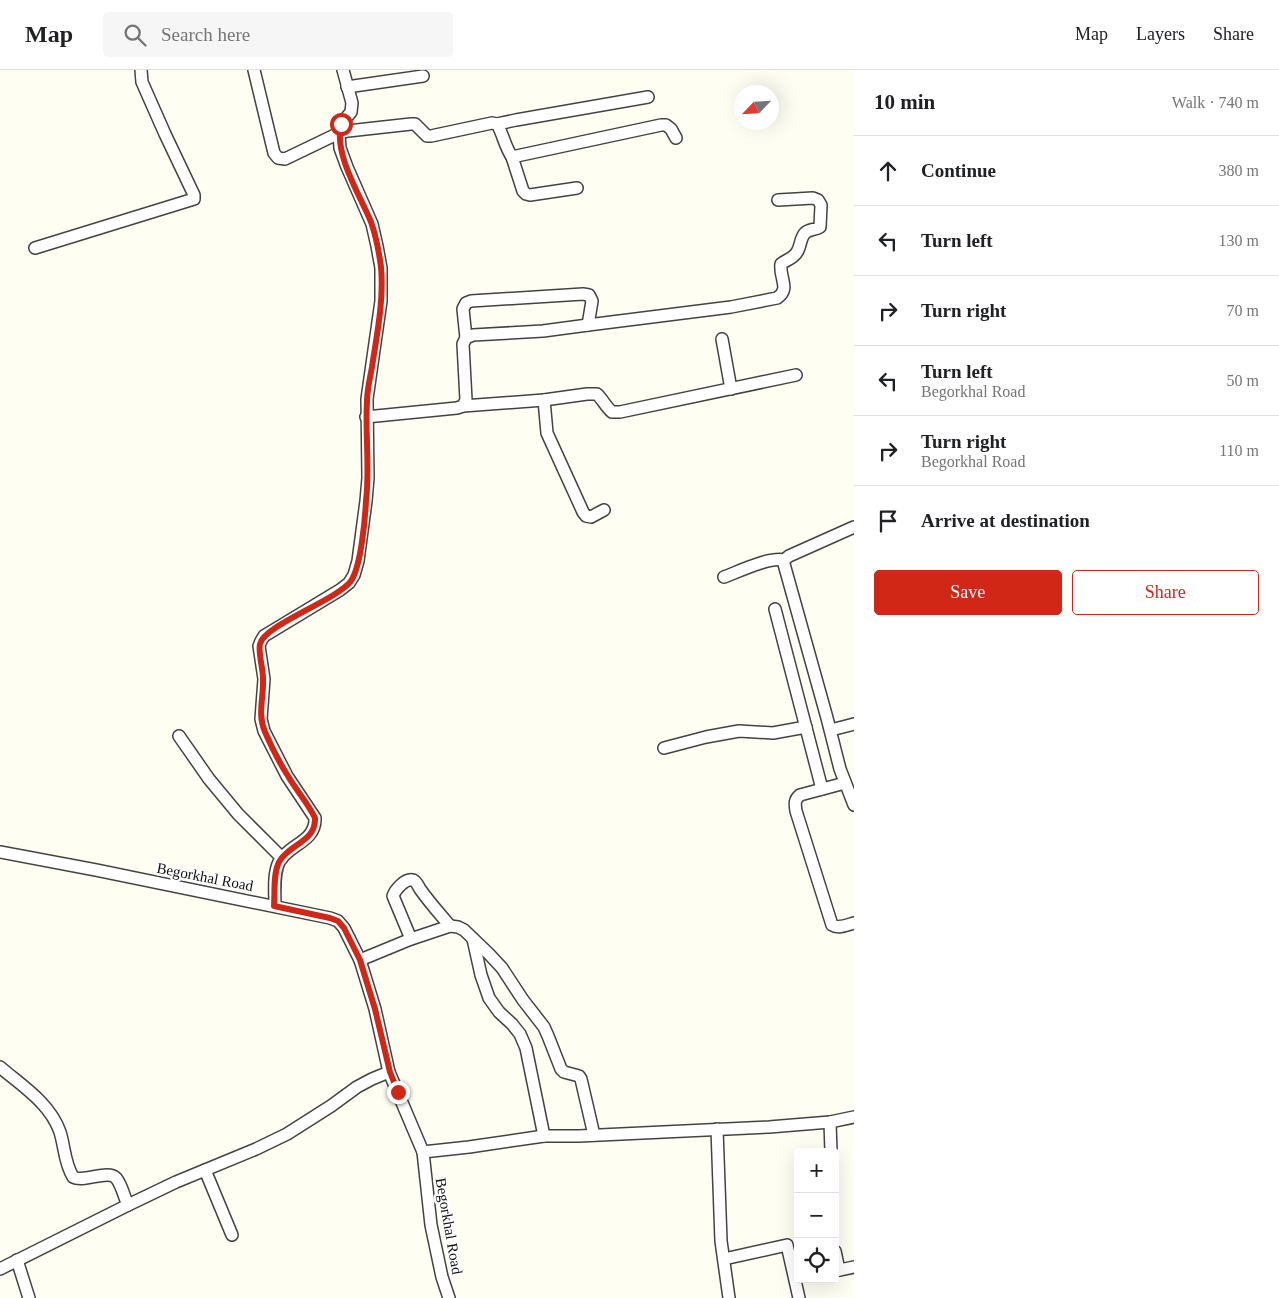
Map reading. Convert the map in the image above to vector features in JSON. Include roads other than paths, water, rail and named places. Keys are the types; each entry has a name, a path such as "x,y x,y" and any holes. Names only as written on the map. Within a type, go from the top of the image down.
{"street":[{"path":"34,248 194,199 194,195 142,82 140,70"},
{"path":"254,70 274,153 278,158 285,159 339,133 348,131 416,124 427,136 431,136 648,97"},
{"path":"274,906 278,864 282,858 311,834 316,824 315,818 287,776 264,731 261,719 264,679 259,646 264,636 349,583 354,575 358,561 368,478 367,399 381,301 381,268 372,224 340,148 339,133 341,124 351,112 352,103 343,70"},
{"path":"347,87 423,76"},
{"path":"497,124 508,152 512,157 523,191 526,194 577,188"},
{"path":"512,157 661,125 666,125 676,138"},
{"path":"466,338 731,307 777,298 782,294 784,288 780,271 781,264 797,253 807,231 816,230 820,227 821,205 818,200 813,198 778,200"},
{"path":"463,406 466,400 463,344 466,338 463,309 466,303 471,301 589,295 592,300 588,325"},
{"path":"722,339 731,389"},
{"path":"366,417 588,394 597,394 612,412 620,412 796,375"},
{"path":"544,400 548,434 583,512 586,516 591,516 604,510"},
{"path":"784,560 854,527"},
{"path":"724,577 778,558 784,560"},
{"path":"784,560 840,769 854,806"},
{"path":"775,609 822,789"},
{"path":"831,730 854,724"},
{"path":"664,748 739,731 773,733 806,727"},
{"path":"179,736 209,779 238,814 282,858"},
{"path":"845,783 800,795 794,802 832,925 839,927 854,923"},
{"name":"Begorkhal Road","path":"0,852 274,906 338,921 344,928 360,960 375,1009 390,1072 423,1152 431,1225 442,1277 449,1298"},
{"path":"411,939 393,896 395,891 407,880 412,880 416,883 450,926"},
{"path":"360,960 411,939 450,926 464,930 498,964 544,1027 561,1069 564,1072 579,1076 581,1079 594,1135"},
{"path":"473,938 481,974 489,998 499,1012 520,1034 526,1048 544,1136"},
{"path":"0,1067 28,1090 52,1116 61,1135 64,1156 73,1177 80,1179 112,1175 117,1180 128,1205"},
{"path":"0,1269 176,1182 287,1134 372,1079 390,1072"},
{"path":"423,1152 544,1136 769,1127 830,1122 854,1117"},
{"path":"830,1122 831,1148"},
{"path":"717,1129 722,1241 729,1298"},
{"path":"205,1170 232,1234"},
{"path":"724,1259 792,1245 794,1259"},
{"path":"17,1260 29,1298"},
{"path":"839,1270 854,1267"},
{"path":"797,1283 799,1298"}]}
